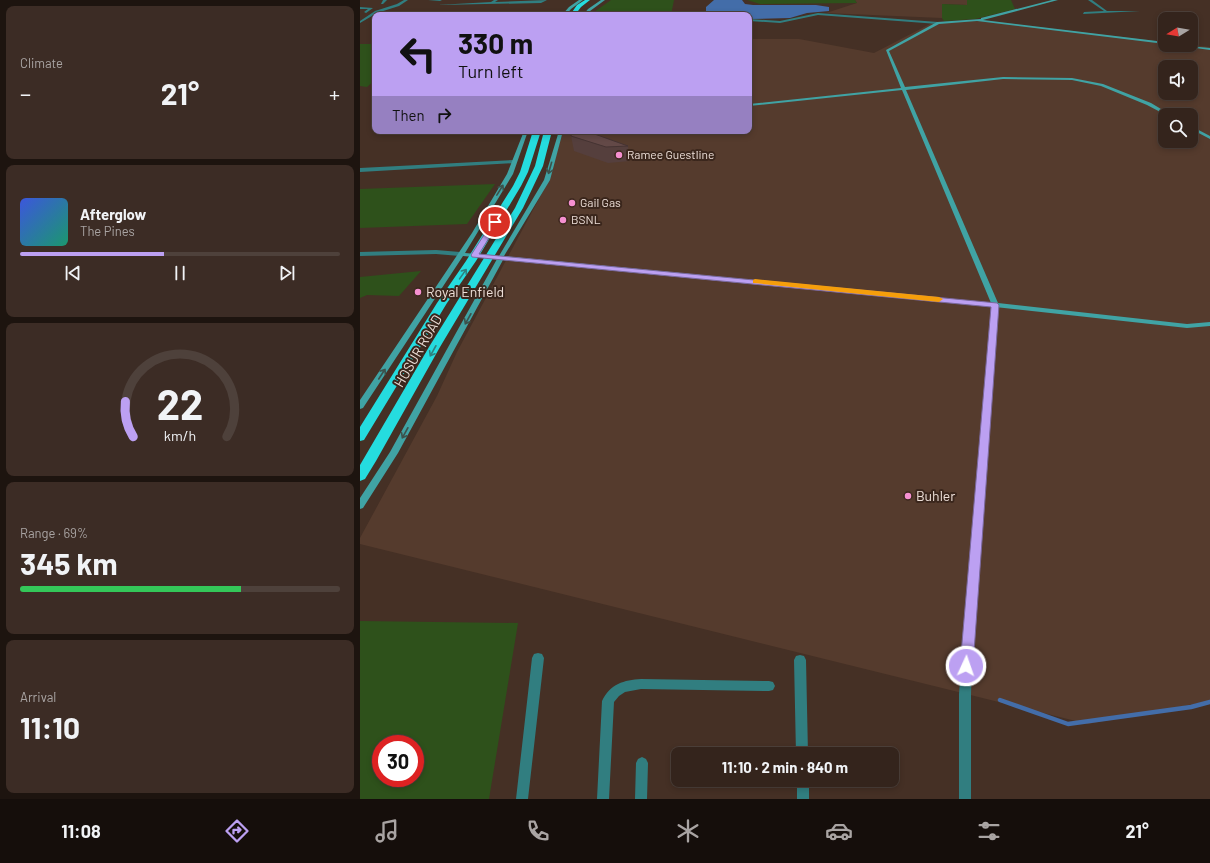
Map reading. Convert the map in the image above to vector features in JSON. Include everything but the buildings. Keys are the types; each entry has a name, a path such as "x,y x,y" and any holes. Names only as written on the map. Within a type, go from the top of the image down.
{"highway":[{"path":"574,12 579,6 588,0"},
{"path":"583,12 597,0"},
{"name":"HOSUR ROAD","path":"360,437 442,303 475,255 517,186 524,172 536,134"},
{"name":"HOSUR ROAD","path":"360,476 394,420 445,329 496,257 529,189 539,164 547,134"}],"street":[{"path":"366,0 371,0"},
{"path":"382,4 385,0"},
{"path":"360,12 376,12 398,5 406,0"},
{"path":"430,0 440,0"},
{"path":"448,9 460,0"},
{"path":"492,3 496,0"},
{"path":"439,5 541,2 545,0"},
{"path":"567,12 581,0"},
{"path":"588,12 603,0"},
{"path":"752,20 780,22 818,14 938,23 978,20 1056,0"},
{"path":"1090,0 1106,12"},
{"path":"360,8 371,8 366,12"},
{"path":"1084,13 1138,11"},
{"path":"360,22 372,14"},
{"path":"978,20 1158,42"},
{"path":"938,23 887,51 995,305 968,638 965,694 965,799"},
{"path":"1198,47 1210,48"},
{"path":"752,105 1002,78 1072,79 1102,85 1158,109"},
{"path":"1198,131 1210,138"},
{"path":"360,406 475,233 513,164 525,134"},
{"path":"360,506 394,454 496,257 547,180 560,134"},
{"path":"360,170 513,164"},
{"path":"360,174 513,164"},
{"path":"360,254 436,252 459,256 475,255 995,305 1187,326 1210,324"},
{"path":"522,799 538,658"},
{"path":"800,660 802,747"},
{"path":"603,799 608,702 620,687 641,684 769,686"},
{"path":"642,763 642,799"},
{"path":"803,787 803,799"}],"shaded area":[{"path":"855,0 967,0 967,5 942,4 942,18 826,13 857,3"},
{"path":"979,20 1158,41 1158,52 1198,52 1198,46 1210,47 1210,701 1088,724 360,544 360,538 437,396 457,352 549,180 562,134 752,134 752,39 799,39 874,53 932,23"}],"green space":[{"path":"611,0 674,0 672,12 594,12"},
{"path":"747,0 855,0 857,3 760,4"},
{"path":"967,0 1011,0 1015,9 975,19 944,21 942,18 942,4 967,5"},
{"path":"360,44 372,44 372,83 367,87 360,86"},
{"path":"495,184 467,224 360,228 360,189"},
{"path":"421,271 399,296 367,295 360,298 360,277"},
{"path":"360,621 518,623 489,799 360,799"}],"water":[{"path":"714,0 742,0 745,4 753,5 816,5 829,7 829,11 807,13 790,18 752,19 752,12 706,12 706,7"}],"waterway":[{"path":"1000,700 1068,724 1191,707 1210,702"}],"slow traffic":[{"path":"755,282 939,299"}],"place":[{"name":"Ramee Guestline","path":"619,155"},
{"name":"Gail Gas","path":"572,203"},
{"name":"BSNL","path":"563,220"},
{"name":"Royal Enfield","path":"418,292"},
{"name":"Buhler","path":"908,496"}],"route":[{"path":"495,222 475,255 995,305 966,666"}]}
